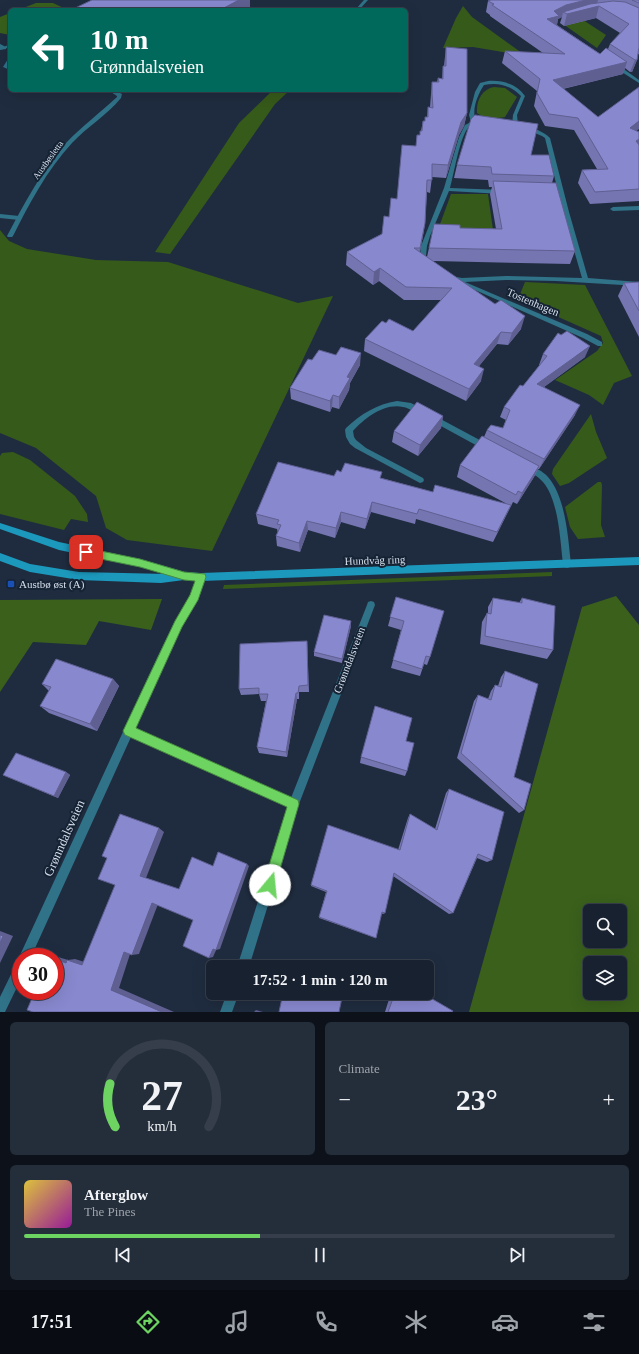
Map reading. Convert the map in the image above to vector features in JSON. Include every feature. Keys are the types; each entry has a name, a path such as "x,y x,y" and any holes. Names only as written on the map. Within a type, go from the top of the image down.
{"main road":[{"name":"Hundvåg ring","path":"0,526 59,546 140,563 184,576"},
{"name":"Hundvåg ring","path":"0,557 30,568 79,576 160,579 184,576 201,577 639,561"}],"street":[{"path":"359,8 366,0"},
{"path":"611,63 634,76 639,82"},
{"path":"474,122 471,115 477,92 482,84 497,82 510,86 523,96 515,115 515,125"},
{"name":"Austbøsletta","path":"10,236 19,218 63,151 99,115 119,98 120,95 114,92"},
{"path":"429,267 422,263 424,246 447,189 463,135 467,126 474,122 483,122"},
{"path":"508,124 537,132 547,138 558,193 586,280"},
{"path":"447,189 507,192"},
{"path":"614,209 639,208"},
{"path":"0,216 19,218"},
{"name":"Tostenhagen","path":"446,276 585,336 600,344"},
{"name":"Tostenhagen","path":"457,280 482,278 586,280 639,284"},
{"path":"420,480 355,444 350,439 349,430 368,415 388,405 405,404 495,452"},
{"path":"521,465 538,474 549,484 556,502 567,564"},
{"name":"Grønndalsveien","path":"29,948 178,624 195,597 201,577"},
{"name":"Grønndalsveien","path":"245,960 253,938 294,804 371,605"},
{"path":"129,731 294,804"},
{"path":"0,1010 12,985"},
{"path":"226,1012 230,1000"}],"green space":[{"path":"36,3 53,3 64,8 23,8"},
{"path":"463,6 472,17 526,56 473,47 443,48"},
{"path":"8,14 8,35 0,33 0,17"},
{"path":"580,18 606,35 597,48 563,24"},
{"path":"494,87 505,88 517,97 505,117 491,118 477,113 481,96 486,90"},
{"path":"271,92 288,92 275,104 170,254 155,252 239,123"},
{"path":"451,194 488,194 493,230 439,227"},
{"path":"0,230 9,241 27,249 96,260 168,262 298,303 333,296 212,551 127,540 106,528 96,496 36,448 0,433"},
{"path":"525,282 585,285 632,376 614,383 603,405 589,395 555,380 597,351 603,343 601,336 518,299"},
{"path":"591,414 596,432 607,458 569,483 560,486 552,474 553,469"},
{"path":"13,452 30,460 75,496 87,514 88,522 71,519 64,530 0,514 0,456 2,453"},
{"path":"598,482 601,482 602,485 601,525 605,537 578,539 570,527 565,507"},
{"path":"552,572 552,576 223,589 224,585"},
{"path":"616,596 639,625 639,1012 469,1012 582,607"},
{"path":"162,599 151,630 99,621 86,645 33,642 0,692 0,600"}],"building":[{"path":"92,0 239,0 224,8 75,8"},
{"path":"586,0 566,5 554,11 559,16 547,19 600,54 606,48 627,62 553,80 598,117 639,87 639,121 630,128 639,132 639,139 636,141 639,145 639,189 595,192 582,170 608,169 578,118 549,114 537,93 540,79 505,51 565,54 492,5 494,4 488,1"},
{"path":"632,0 639,0 639,3"},
{"path":"613,1 625,2 639,8 639,47 637,60 610,44 629,24 599,6 567,14 563,12 590,4"},
{"path":"446,47 467,49 467,113 461,122 448,165 432,164 432,180 427,180 425,223 420,248 414,248 495,304 501,300 525,316 512,333 501,332 474,364 484,369 469,389 365,339 382,321 386,323 389,319 413,331 452,288 406,287 380,268 374,272 347,252 382,234 384,216 389,217 391,198 397,199 402,145 416,146 417,135 420,135 420,131 422,131 425,117 428,117 428,107 433,108 432,82 439,82 438,78 443,79 443,66 446,66"},
{"path":"475,115 538,124 531,155 549,155 554,176 492,174 491,167 457,165 471,119"},
{"path":"493,181 556,183 575,251 429,248 434,224 460,225 460,228 502,229"},
{"path":"639,282 639,311 624,283"},
{"path":"567,331 590,346 537,384 580,405 544,459 487,430 491,425 503,428 510,410 504,407 520,385 523,386 547,356 543,354 558,333 561,335"},
{"path":"341,347 361,353 347,377 350,378 339,397 333,395 330,401 290,388 308,359 312,360 319,350 336,355"},
{"path":"417,402 443,416 420,445 394,431"},
{"path":"482,436 539,466 522,493 518,491 516,495 460,465"},
{"path":"278,462 334,476 337,470 341,472 345,463 382,472 380,478 433,492 435,485 511,505 497,532 419,509 417,514 372,502 367,519 341,512 336,528 307,521 299,543 276,536 281,525 277,524 279,520 256,514"},
{"path":"396,597 444,611 430,657 426,656 422,669 393,660 404,621 390,617"},
{"path":"493,598 522,603 522,598 555,606 553,650 485,636 487,613 491,614"},
{"path":"324,615 351,621 342,659 314,652"},
{"path":"307,641 308,685 299,686 298,693 296,693 286,752 257,747 268,694 259,694 259,688 239,689 240,644"},
{"path":"56,659 113,679 90,724 40,706 51,687 42,684"},
{"path":"505,671 538,684 514,777 531,784 524,810 461,753 478,695 491,700 495,685 501,687"},
{"path":"375,706 412,718 406,741 414,743 407,771 361,757"},
{"path":"16,753 66,772 54,796 3,775"},
{"path":"449,789 504,812 492,860 478,854 453,913 394,873 385,913 382,912 376,938 319,917 327,891 311,885 328,825 400,850 410,814 437,830"},
{"path":"120,814 159,828 140,876 179,889 192,857 213,866 218,852 247,864 216,950 213,949 209,958 183,946 193,920 152,903 132,955 124,952 111,990 162,1012 33,1012 27,1010 31,1000 64,1000 64,962 66,963 67,960 82,965 115,885 98,879 107,858 102,856"},
{"path":"0,935 3,936 0,943"},
{"path":"282,1000 342,1000 339,1012 279,1012"},
{"path":"392,1000 434,1000 453,1011 452,1012 388,1012"}],"place":[{"name":"Austbø øst (A)","path":"11,584"}],"route":[{"path":"86,552 140,563 184,576 201,577 195,597 178,624 129,731 294,804 270,885"}]}
